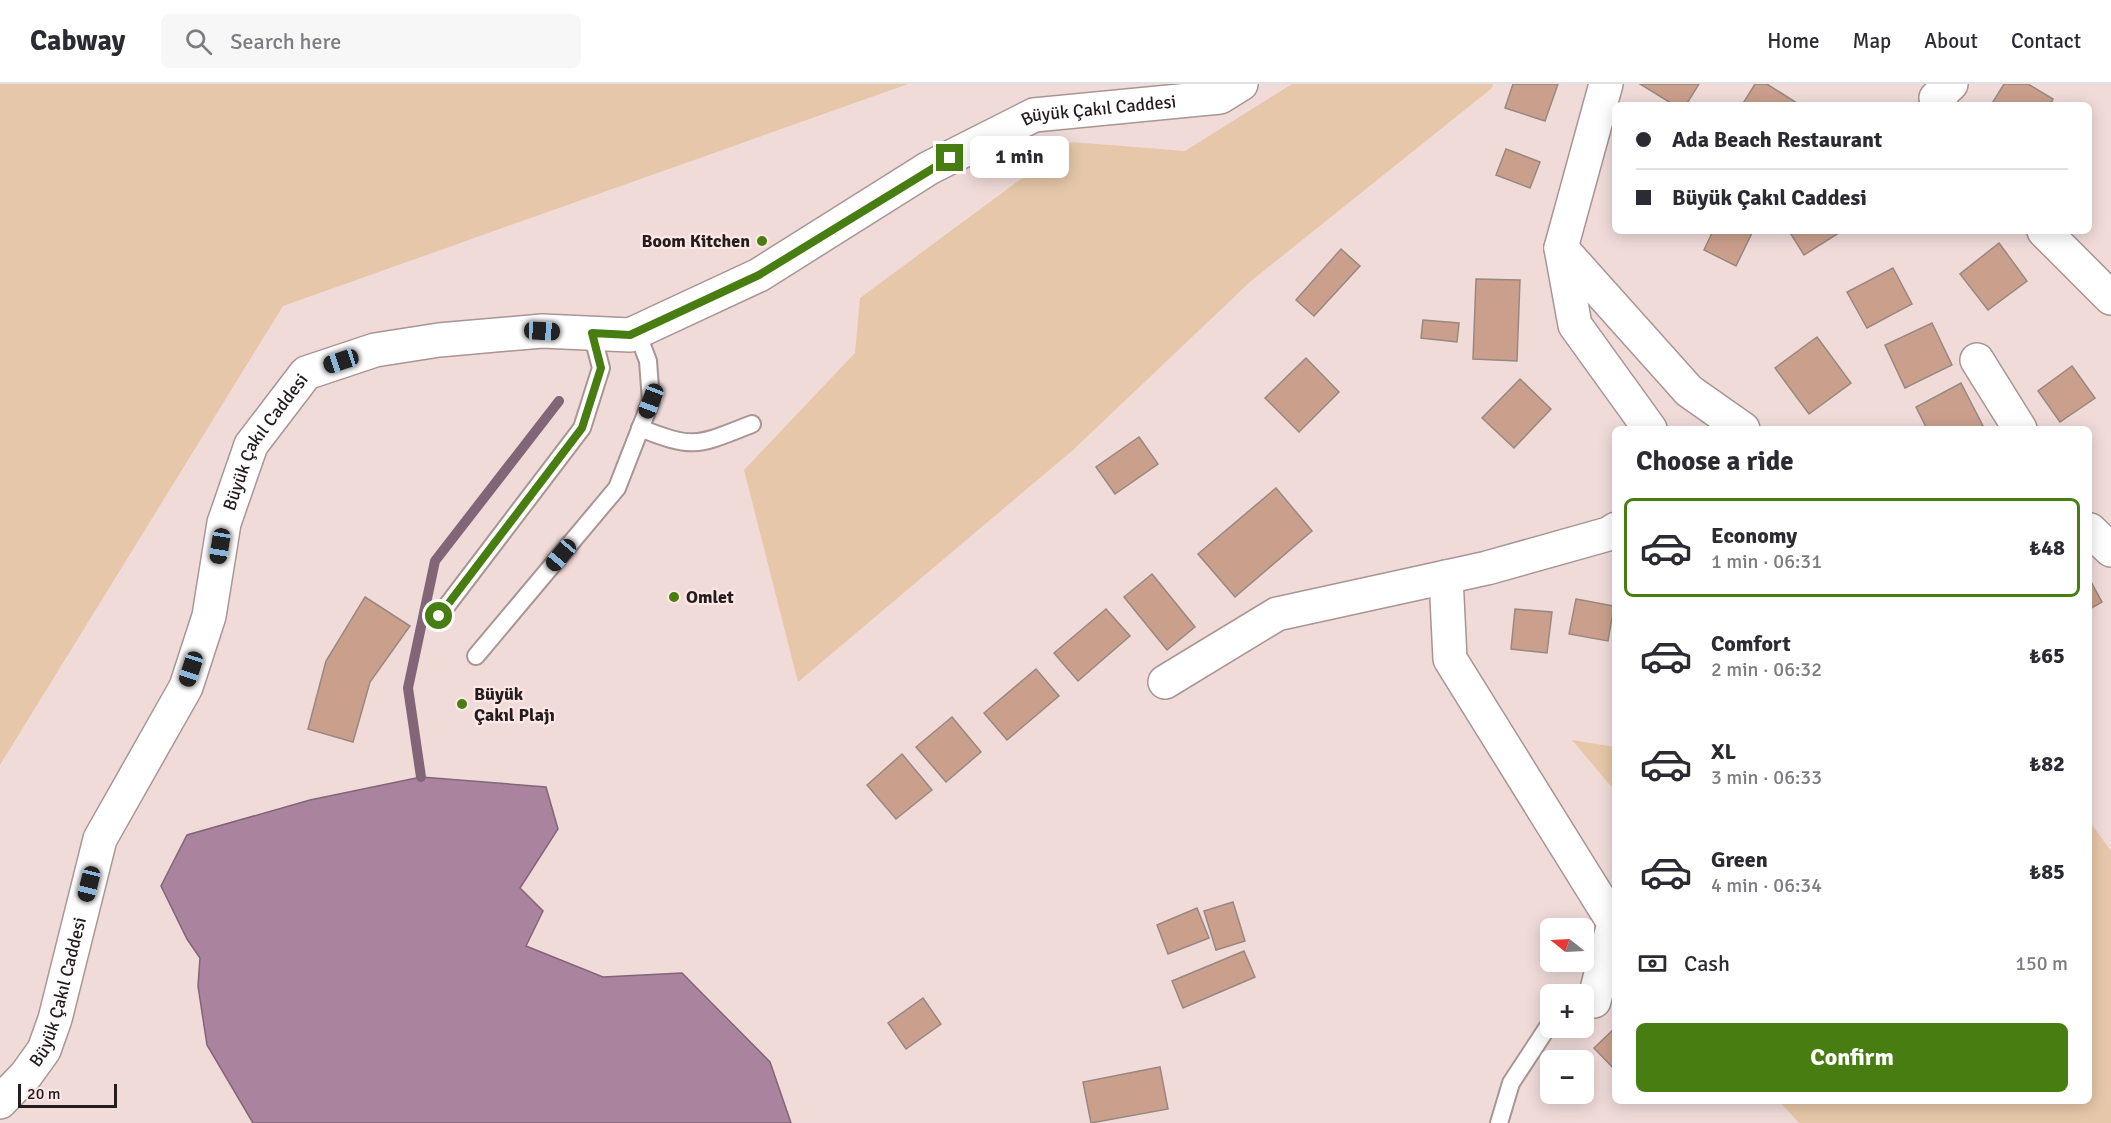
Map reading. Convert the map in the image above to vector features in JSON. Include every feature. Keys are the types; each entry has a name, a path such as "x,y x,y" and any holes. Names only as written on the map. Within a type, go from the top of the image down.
{"street":[{"name":"Büyük Çakıl Caddesi","path":"0,1102 26,1075 44,1050 55,1019 100,839 186,687 209,616 224,523 251,445 306,373 375,350 439,340 542,331 630,335 759,275 929,168 1034,115 1220,97 1240,84"},
{"path":"1606,84 1561,248 1575,325 1648,426"},
{"path":"2047,234 2111,298"},
{"path":"1561,248 1689,391 1739,426"},
{"path":"1977,360 2018,426"},
{"path":"1165,682 1277,614 1446,577 1612,532"},
{"path":"2092,532 2111,550"},
{"path":"1446,577 1450,659 1612,920"},
{"path":"1593,984 1612,929"}],"lane":[{"path":"476,656 617,488 651,401 648,361 637,332"},
{"path":"439,616 582,428 601,368 592,333"},
{"path":"640,428 677,442 703,443 752,424"},
{"path":"1499,1123 1511,1083 1541,1038"}],"shaded area":[{"path":"0,84 908,84 283,306 0,765"},
{"path":"1292,84 1493,84 1492,88 1251,281 1073,450 798,682 744,470 855,353 860,298 1071,142 1185,151"},
{"path":"1572,740 1612,747 1612,787"},
{"path":"421,777 546,787 558,829 520,888 543,911 526,946 603,977 682,973 770,1062 791,1123 253,1123 207,1045 198,986 200,958 187,939 161,886 187,835 310,800"},
{"path":"2092,825 2111,851 2111,1123 1799,1123 1782,1104 2092,1104"}],"building":[{"path":"1513,84 1558,84 1545,121 1505,108"},
{"path":"1640,84 1699,84 1688,102 1669,102"},
{"path":"1755,84 1767,84 1795,102 1744,102"},
{"path":"2004,84 2028,84 2053,99 2052,102 1993,102"},
{"path":"1506,149 1540,162 1530,188 1496,175"},
{"path":"1712,234 1752,234 1736,266 1704,250"},
{"path":"1791,234 1837,234 1804,255"},
{"path":"1999,243 2027,281 1988,310 1960,274"},
{"path":"1341,249 1360,266 1314,316 1296,300"},
{"path":"1893,268 1912,304 1867,328 1847,292"},
{"path":"1476,279 1520,280 1517,361 1473,359"},
{"path":"1423,320 1459,323 1457,342 1421,338"},
{"path":"1932,323 1952,365 1905,388 1885,345"},
{"path":"1817,337 1851,383 1809,414 1775,368"},
{"path":"1306,358 1339,392 1299,432 1265,398"},
{"path":"2072,366 2095,398 2060,422 2038,391"},
{"path":"1520,379 1551,409 1514,448 1482,418"},
{"path":"1961,383 1983,426 1926,426 1916,407"},
{"path":"1139,437 1158,464 1115,494 1096,467"},
{"path":"1276,488 1312,531 1235,597 1198,554"},
{"path":"1152,574 1195,627 1167,650 1124,597"},
{"path":"2092,584 2102,602 2092,608"},
{"path":"365,597 410,626 370,682 353,742 308,729 326,661"},
{"path":"1576,599 1612,606 1608,641 1569,634"},
{"path":"1106,609 1130,636 1078,681 1054,653"},
{"path":"1515,609 1552,612 1547,653 1511,649"},
{"path":"1036,669 1059,696 1007,740 984,713"},
{"path":"952,717 981,752 946,782 916,747"},
{"path":"902,754 932,790 896,819 867,785"},
{"path":"1233,902 1245,941 1216,950 1204,911"},
{"path":"1197,908 1209,938 1168,954 1157,925"},
{"path":"1244,951 1255,977 1183,1008 1172,981"},
{"path":"923,998 941,1024 906,1049 888,1023"},
{"path":"1612,1031 1612,1067 1594,1048"},
{"path":"1160,1067 1168,1109 1091,1123 1083,1082"}],"waterway":[{"path":"421,777 408,688 435,561 559,401"}],"place":[{"name":"Boom Kitchen","path":"762,241"},
{"name":"Omlet","path":"674,597"},
{"name":"Büyük Çakıl Plajı","path":"462,704"}],"route":[{"path":"439,616 582,428 601,368 592,333 630,335 759,275 929,168 950,158"}]}
